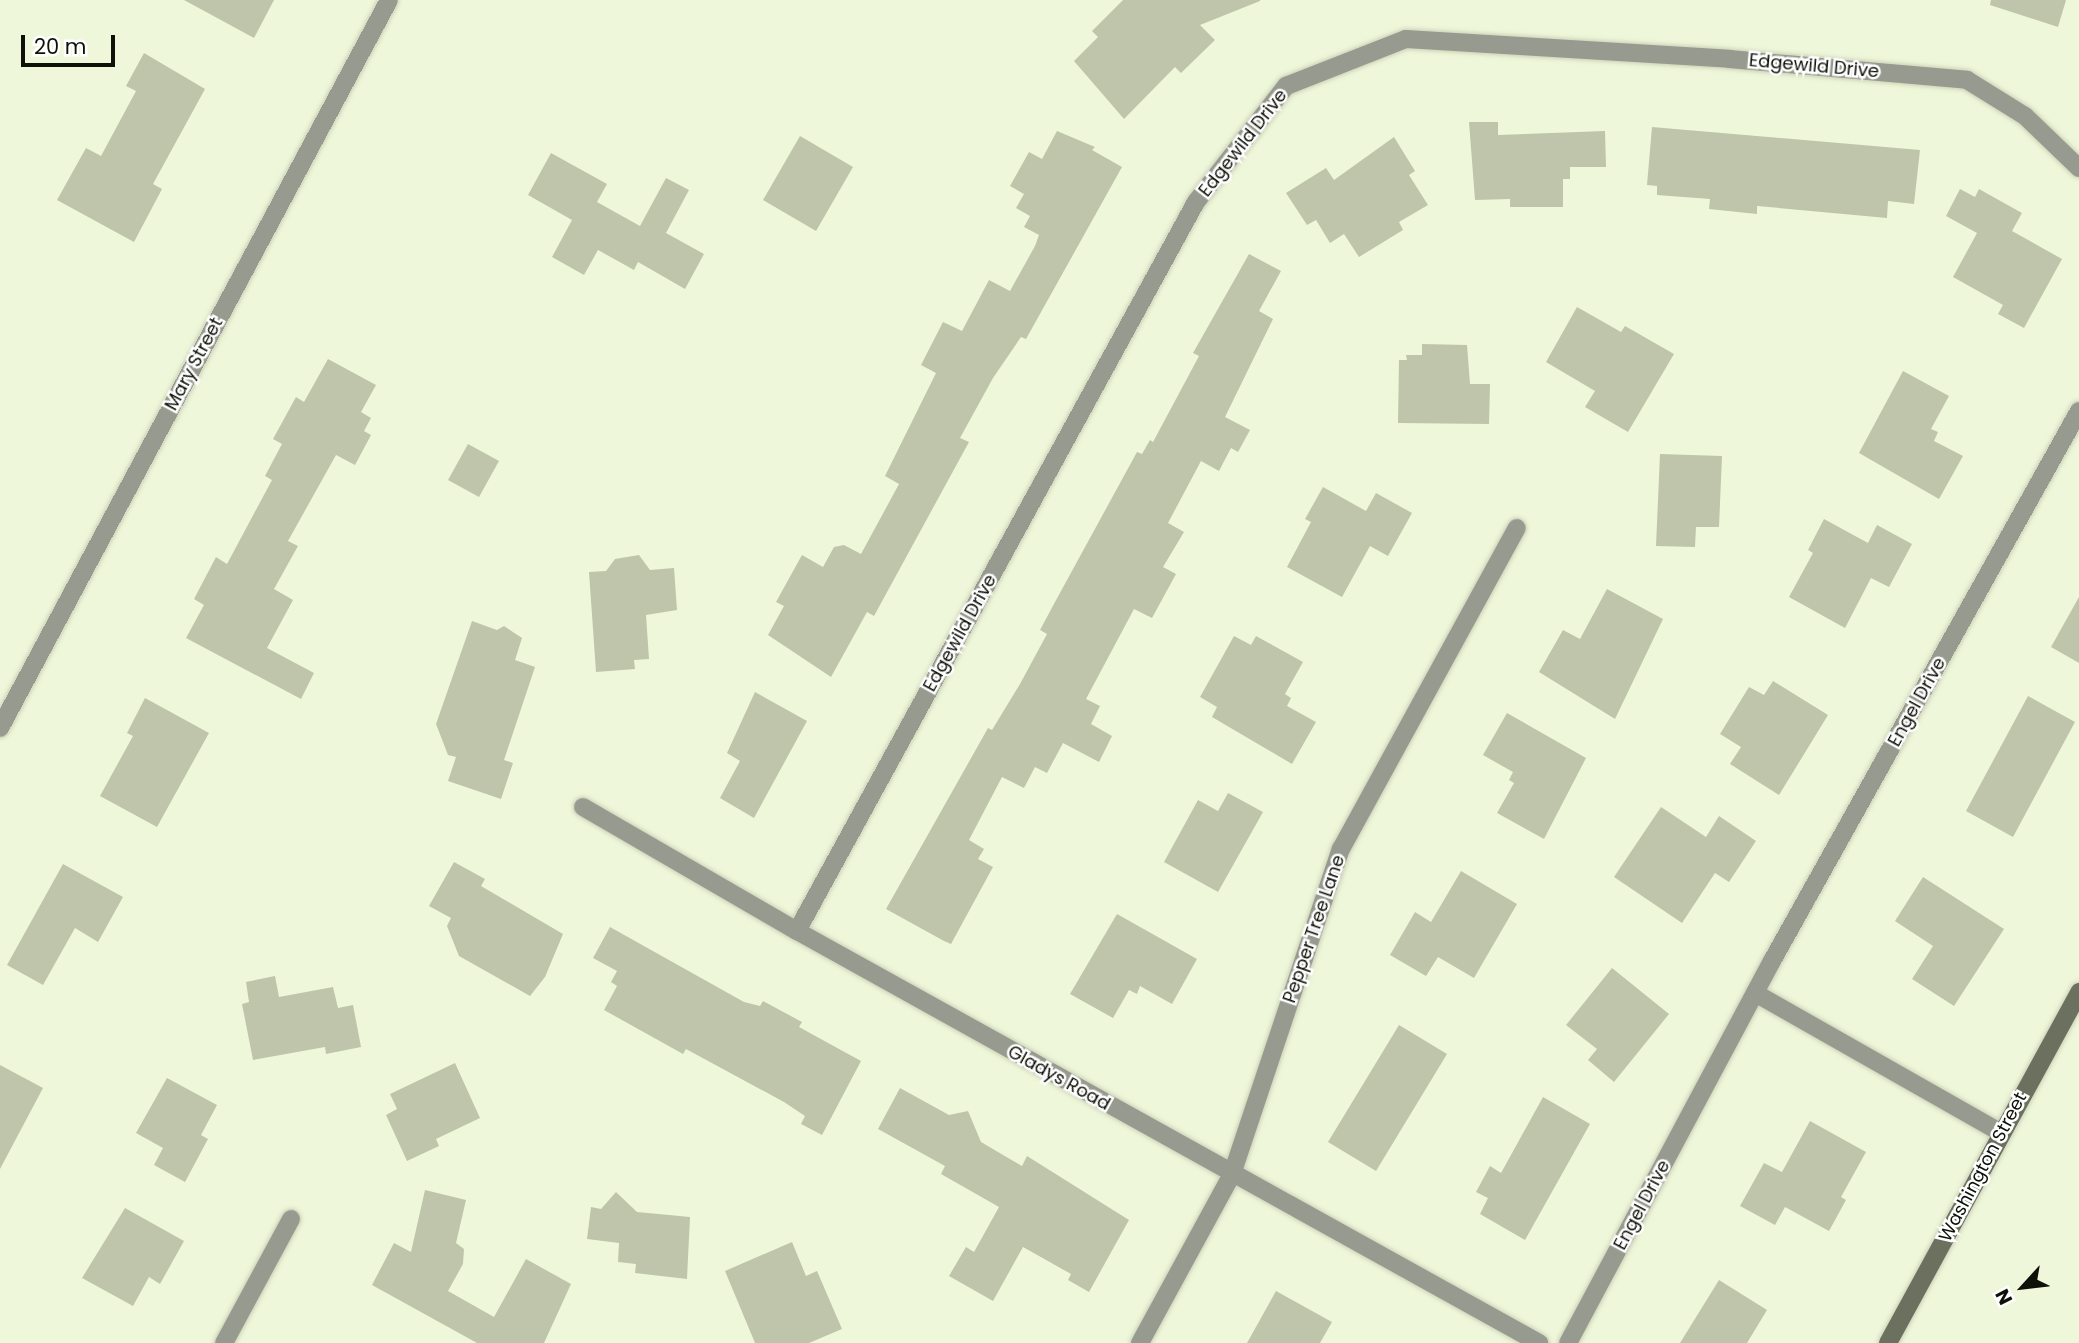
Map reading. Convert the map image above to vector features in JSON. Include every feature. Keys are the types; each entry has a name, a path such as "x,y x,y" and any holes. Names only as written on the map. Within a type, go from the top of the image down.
{"main road":[{"name":"Washington Street","path":"1888,1343 2079,992"}],"street":[{"name":"Mary Street","path":"0,728 389,0"},
{"name":"Edgewild Drive","path":"797,931 1196,202 1286,86 1406,39 1729,59 1968,80 2025,116 2079,169"},
{"name":"Engel Drive","path":"1568,1343 1755,993 2079,411"},
{"name":"Pepper Tree Lane","path":"1140,1343 1232,1174 1341,849 1517,528"},
{"name":"Gladys Road","path":"583,807 797,931 1539,1343"},
{"path":"1755,993 2001,1133"},
{"path":"224,1343 291,1219"}],"building":[{"path":"184,0 274,0 254,38"},
{"path":"1123,0 1260,1 1200,25 1215,40 1181,73 1175,67 1124,119 1074,61 1098,37 1092,31"},
{"path":"1991,0 2066,0 2058,27 1990,5"},
{"path":"144,53 205,89 153,184 162,189 134,242 57,200 86,148 101,156 136,91 126,86"},
{"path":"1469,122 1498,122 1498,135 1605,131 1606,167 1570,167 1570,179 1563,179 1563,207 1510,207 1510,199 1475,200"},
{"path":"1652,127 1920,150 1914,204 1888,201 1887,218 1757,206 1757,214 1709,209 1710,199 1657,195 1657,186 1647,185"},
{"path":"1057,131 1095,147 1092,150 1122,167 1026,339 1021,337 993,378 960,438 969,442 874,616 867,612 831,677 768,635 784,606 776,602 802,555 823,567 834,547 844,545 861,554 899,484 885,476 936,373 921,365 943,322 962,331 989,280 1010,291 1035,246 1039,235 1024,227 1030,216 1016,208 1024,194 1010,186 1029,152 1042,159"},
{"path":"800,136 853,167 816,231 763,200"},
{"path":"1394,137 1415,171 1409,175 1428,205 1399,222 1403,230 1359,257 1344,234 1330,243 1316,220 1307,225 1286,193 1326,168 1334,180"},
{"path":"551,153 607,184 597,202 640,226 666,178 689,190 666,233 704,254 685,289 638,262 634,270 598,250 584,275 552,257 572,220 528,195"},
{"path":"1960,189 1975,197 1979,189 2022,213 2012,231 2062,259 2024,328 1998,314 2003,305 1953,277 1977,233 1946,216"},
{"path":"1249,254 1281,271 1259,311 1273,319 1225,417 1250,430 1238,452 1231,448 1219,471 1201,461 1168,523 1184,532 1163,567 1176,574 1152,618 1134,609 1086,699 1100,706 1091,724 1112,736 1099,762 1063,743 1047,773 1035,767 1024,788 1002,777 969,840 984,849 978,859 993,867 951,944 944,941 886,909 988,728 992,730 1020,684 1047,634 1040,630 1137,452 1142,454 1150,440 1153,442 1199,356 1193,353"},
{"path":"1577,307 1621,332 1625,326 1674,354 1628,432 1585,407 1595,391 1546,362"},
{"path":"1422,344 1467,345 1470,384 1490,384 1489,424 1398,423 1399,360 1407,360 1406,355 1422,355"},
{"path":"328,359 376,385 361,412 371,418 364,431 371,435 355,465 336,455 288,541 298,546 274,589 293,600 267,648 314,673 301,699 186,638 204,605 194,599 216,557 227,564 272,480 265,476 282,444 273,439 296,397 304,402"},
{"path":"1903,371 1949,396 1931,429 1938,432 1934,441 1963,456 1939,499 1859,453"},
{"path":"468,444 499,461 479,497 448,480"},
{"path":"1660,454 1722,456 1719,527 1696,527 1695,547 1656,546"},
{"path":"1323,487 1366,511 1376,493 1412,513 1388,556 1370,546 1342,597 1287,567 1311,522 1305,519"},
{"path":"1824,519 1868,543 1877,525 1912,544 1889,587 1871,578 1845,628 1789,597 1813,553 1808,550"},
{"path":"639,555 650,570 674,568 677,610 646,615 649,659 634,660 635,669 596,672 589,572 606,571 615,559"},
{"path":"1607,589 1663,619 1615,719 1539,672 1563,630 1580,639"},
{"path":"2079,597 2079,663 2051,647"},
{"path":"472,621 497,630 504,626 522,638 515,660 535,667 504,760 513,763 501,799 448,781 456,757 448,755 436,724"},
{"path":"1234,636 1251,645 1256,636 1303,662 1285,694 1291,698 1287,706 1316,722 1292,764 1212,717 1217,707 1200,697"},
{"path":"1773,681 1828,715 1779,795 1730,764 1741,747 1720,734 1749,687 1764,695"},
{"path":"755,692 807,721 754,818 720,798 740,761 727,753"},
{"path":"2028,696 2075,722 2013,837 1966,811"},
{"path":"145,698 209,733 157,827 100,796 133,736 127,733"},
{"path":"1507,713 1586,758 1544,839 1497,813 1514,783 1509,780 1513,772 1483,755"},
{"path":"1228,793 1263,812 1218,892 1164,862 1198,800 1218,811"},
{"path":"1661,807 1706,837 1719,816 1756,841 1729,882 1715,873 1682,923 1614,877"},
{"path":"454,862 485,879 481,886 563,934 545,977 530,996 459,956 447,926 451,918 429,906"},
{"path":"63,864 123,897 98,942 75,928 43,985 7,965"},
{"path":"1461,871 1517,904 1474,978 1438,957 1426,976 1390,955 1415,912 1431,922"},
{"path":"1923,877 2004,929 1954,1006 1912,979 1933,946 1895,921"},
{"path":"1117,914 1197,959 1172,1004 1140,986 1137,994 1129,990 1113,1018 1070,994"},
{"path":"610,927 744,1002 760,1006 763,1001 802,1022 799,1027 861,1061 822,1135 801,1124 805,1116 784,1102 686,1049 683,1054 604,1010 617,986 611,982 617,971 593,958"},
{"path":"1612,968 1669,1014 1614,1082 1588,1060 1597,1049 1566,1025"},
{"path":"275,976 279,997 333,987 338,1008 353,1005 361,1047 326,1054 325,1047 253,1060 242,1004 249,1002 246,982"},
{"path":"1399,1025 1447,1054 1376,1171 1328,1142"},
{"path":"455,1063 480,1118 436,1139 439,1146 407,1161 386,1115 397,1109 390,1094"},
{"path":"0,1065 43,1088 0,1169"},
{"path":"167,1078 217,1105 201,1135 208,1139 185,1182 154,1165 163,1148 136,1133"},
{"path":"900,1088 949,1115 968,1111 981,1142 1022,1166 1027,1156 1129,1220 1089,1292 1068,1280 1071,1274 1023,1247 993,1301 949,1276 966,1247 974,1252 999,1207 941,1174 945,1166 878,1129"},
{"path":"1543,1097 1590,1124 1525,1240 1480,1214 1488,1198 1476,1192 1490,1166 1501,1173"},
{"path":"1810,1121 1866,1152 1841,1197 1846,1200 1829,1231 1785,1207 1775,1225 1740,1206 1764,1163 1782,1172"},
{"path":"425,1190 466,1200 456,1243 464,1249 463,1264 448,1291 494,1317 526,1259 571,1284 544,1343 477,1343 372,1285 394,1243 411,1252"},
{"path":"616,1192 637,1212 690,1217 687,1279 635,1273 636,1264 618,1262 619,1243 587,1239 591,1207 601,1209"},
{"path":"125,1208 184,1241 160,1284 149,1277 133,1306 82,1278"},
{"path":"792,1242 806,1276 817,1271 842,1329 809,1343 755,1343 725,1271"},
{"path":"1719,1280 1767,1310 1747,1343 1680,1343"},
{"path":"1276,1291 1332,1322 1320,1343 1247,1343"}]}
